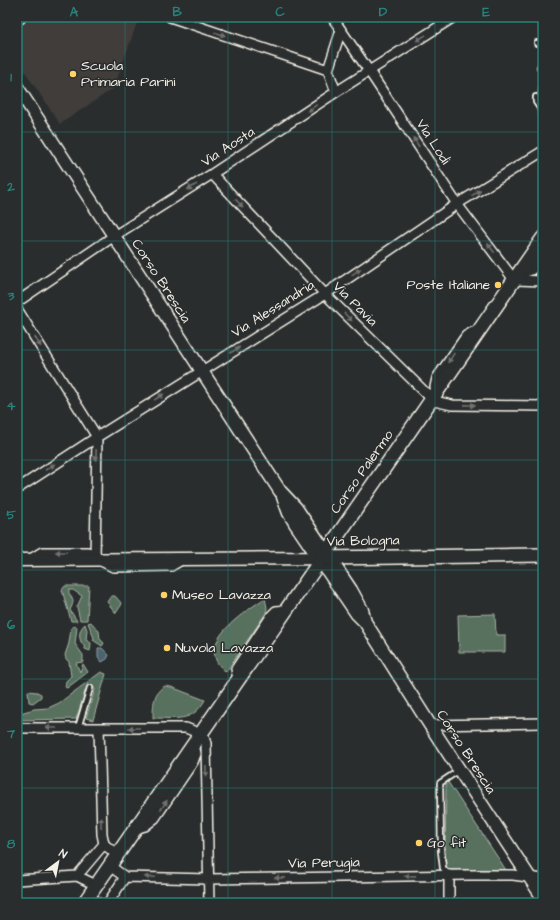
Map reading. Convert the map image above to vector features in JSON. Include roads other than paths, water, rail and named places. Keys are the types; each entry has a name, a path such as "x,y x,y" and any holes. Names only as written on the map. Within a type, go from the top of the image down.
{"main road":[{"name":"Corso Palermo","path":"90,901 96,885 113,860 324,557 543,238"},
{"name":"Via Bologna","path":"324,557 543,555"}],"street":[{"path":"170,17 328,70"},
{"name":"Via Lodi","path":"332,17 458,204 517,275"},
{"name":"Via Aosta","path":"17,302 114,236 454,17"},
{"path":"336,92 328,70 341,30"},
{"name":"Corso Brescia","path":"17,87 280,491 296,508 324,557 354,594 366,622 430,725 543,898"},
{"name":"Via Alessandria","path":"17,489 96,437 325,294 458,204 543,151"},
{"name":"Via Pavia","path":"212,174 325,294 434,396"},
{"path":"543,255 531,271 517,275 516,280 543,281"},
{"path":"17,309 96,437 98,559"},
{"path":"434,396 452,405 543,406"},
{"name":"Via Bologna","path":"23,560 324,557"},
{"path":"430,725 543,723"},
{"path":"17,728 186,728 198,739 206,743 209,903"},
{"path":"99,728 102,834 104,844 125,877 108,903"},
{"path":"77,876 104,844"},
{"path":"449,875 449,903"},
{"name":"Via Perugia","path":"125,877 208,879 449,875 513,876 543,879"},
{"path":"17,880 77,876 96,885"}],"lane":[{"path":"537,42 543,43"},
{"path":"540,67 543,60"},
{"path":"540,108 543,80"},
{"path":"536,97 536,102 540,108 543,118"},
{"path":"78,728 90,688"},
{"path":"449,875 443,868 441,851 440,783 460,770"}],"water":[{"path":"98,648 102,648 109,655 107,659 102,662 98,657"}],"place":[{"name":"Scuola Primaria Parini","path":"73,74"},
{"name":"Poste Italiane","path":"498,285"},
{"name":"Museo Lavazza","path":"164,595"},
{"name":"Nuvola Lavazza","path":"167,648"},
{"name":"Go fit","path":"419,843"}]}
